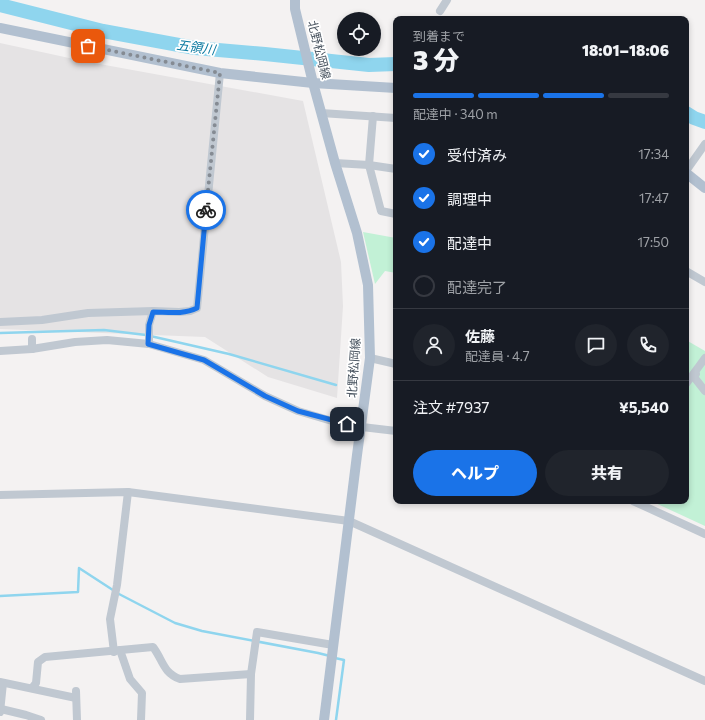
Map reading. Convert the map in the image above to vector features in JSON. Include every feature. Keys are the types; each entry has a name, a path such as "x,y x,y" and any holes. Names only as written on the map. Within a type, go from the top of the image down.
{"main road":[{"name":"北野松岡線","path":"295,4 313,83 335,163 357,232 368,285 370,358 324,720"},
{"path":"0,28 220,73 313,83 393,88"},
{"path":"689,175 705,188"}],"street":[{"path":"440,11 447,0"},
{"path":"0,322 42,320 88,313 190,312 197,308 220,73"},
{"path":"322,114 393,118"},
{"path":"373,116 369,165 381,211 393,213"},
{"path":"689,168 705,144"},
{"path":"335,163 369,165 393,169"},
{"path":"689,273 705,282"},
{"path":"148,344 149,325 153,312"},
{"path":"32,339 32,349"},
{"path":"0,351 32,349 75,342 107,340 148,344 204,360 265,396 298,411 332,421 362,427 393,431"},
{"path":"370,358 393,363"},
{"path":"705,358 694,377 705,390"},
{"path":"689,381 700,369"},
{"path":"128,492 117,585 110,619 117,651 130,679 142,693 141,720"},
{"path":"0,495 128,492 349,521 705,681"},
{"path":"640,504 705,534"},
{"path":"250,720 251,674 257,632 333,645"},
{"path":"32,688 36,683 38,662 45,657 153,647 158,653 166,670 172,676 180,679 251,674"},
{"path":"41,720 26,715 0,711 1,683 76,694 77,720"}],"shaded area":[{"path":"0,43 83,61 303,101 341,262 343,306 337,398 268,377 205,337 0,329"}],"green space":[{"path":"363,232 393,237 393,272 385,271 375,284"},
{"path":"689,342 705,351 705,526 657,504 689,504"}],"waterway":[{"name":"五領川","path":"0,5 103,31 195,48 369,65 393,64"},
{"name":"五領川","path":"689,115 705,122"},
{"path":"0,333 104,330 146,335 229,354 336,385"},
{"path":"0,596 78,592 79,568 119,594 175,623 202,631 330,656"},
{"path":"335,658 344,660 336,720"}],"way so far":[{"path":"88,46 220,73 206,210"}],"route":[{"path":"206,210 197,308 190,312 153,312 149,325 148,344 204,360 265,396 298,411 347,424"}]}
